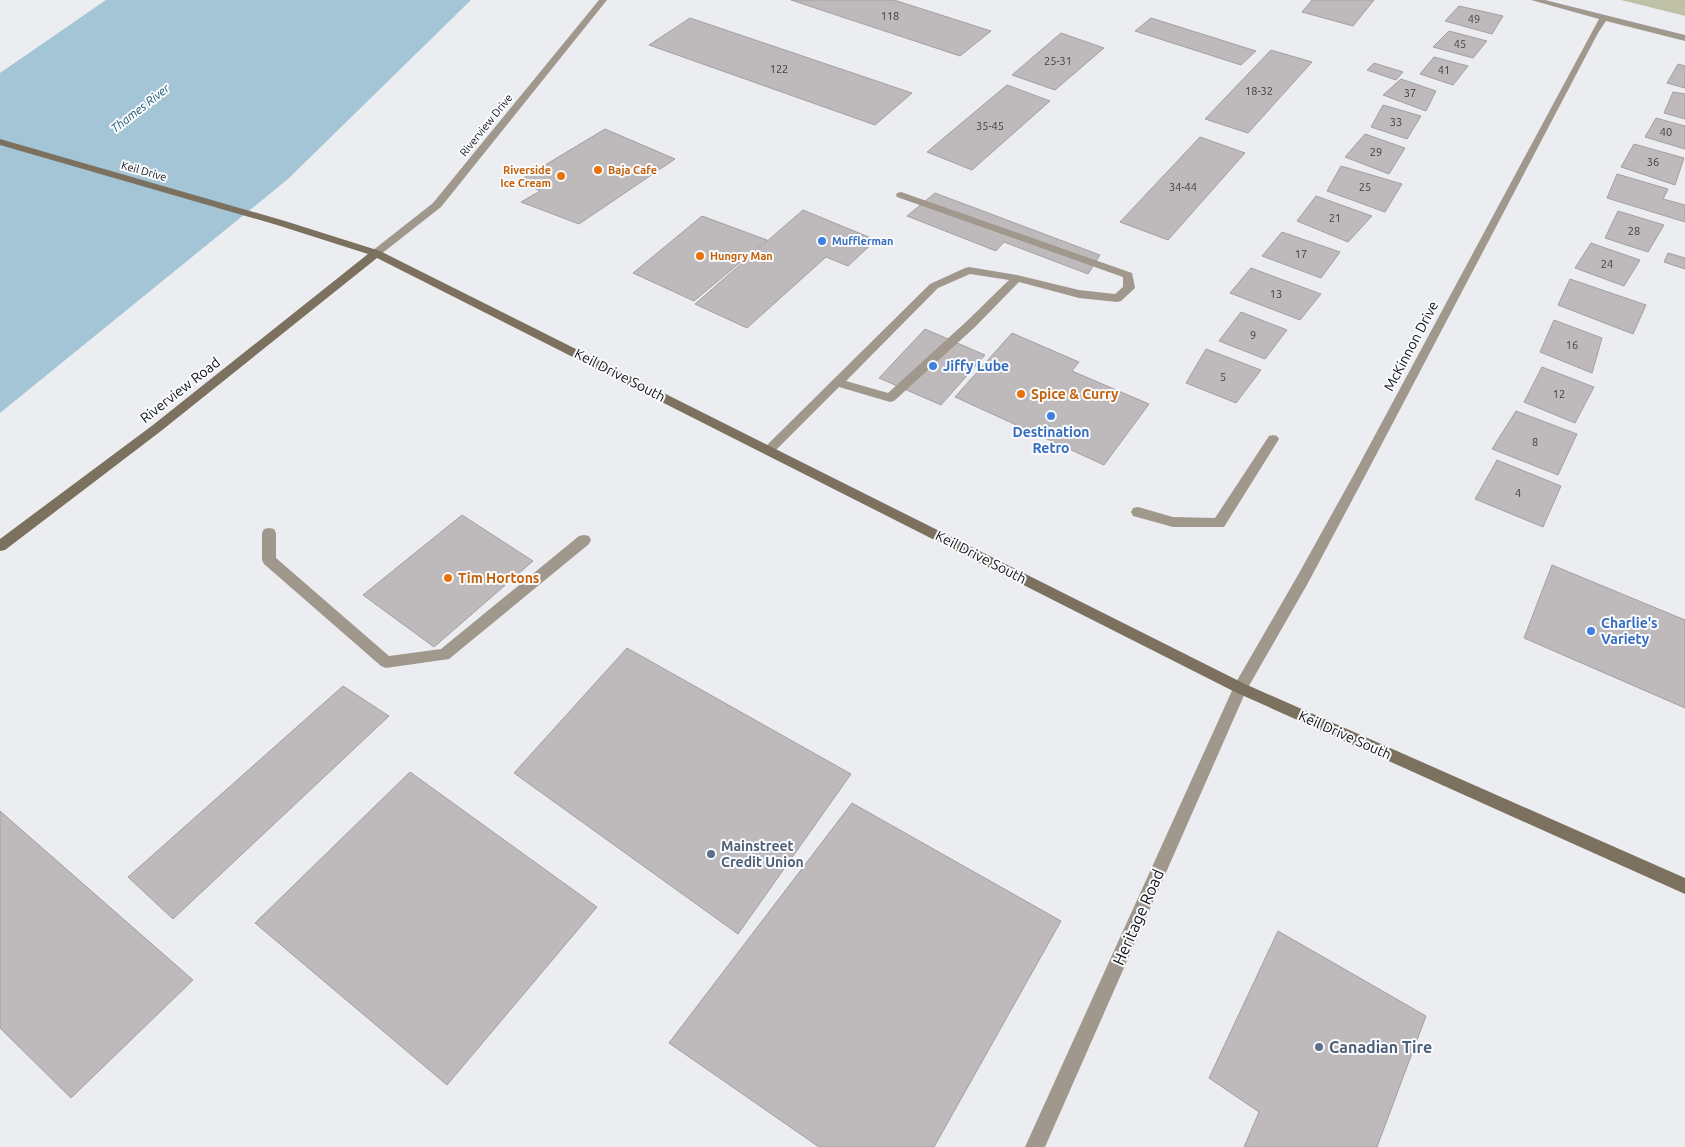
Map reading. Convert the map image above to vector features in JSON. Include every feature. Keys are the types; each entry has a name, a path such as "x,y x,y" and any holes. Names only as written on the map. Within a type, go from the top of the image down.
{"main road":[{"name":"Keil Drive","path":"0,142 281,223"},
{"name":"Keil Drive South","path":"281,223 376,253 1240,688 1685,886"},
{"name":"Riverview Road","path":"0,546 157,428 376,253"}],"street":[{"name":"Riverview Drive","path":"376,253 437,205 603,0"},
{"path":"1535,0 1685,38"},
{"name":"McKinnon Drive","path":"1240,688 1317,554 1604,17"},
{"path":"769,450 934,286 968,270 1017,278 1079,294 1117,298 1129,288 1128,275 901,194"},
{"path":"836,382 890,398 972,324 1017,278"},
{"path":"1138,512 1172,522 1219,523 1273,439"},
{"path":"269,533 269,560 386,662 444,655 584,540"},
{"name":"Heritage Road","path":"1035,1147 1240,688"}],"green space":[{"path":"1621,0 1685,0 1685,16"}],"water":[{"name":"Thames River","path":"106,0 471,0 288,179 0,413 0,73"}],"building":[{"path":"791,0 894,0 991,31 960,56"},
{"path":"1312,0 1374,0 1353,26 1302,12"},
{"path":"1459,6 1503,16 1492,34 1445,21"},
{"path":"690,18 912,93 875,125 649,45"},
{"path":"1151,18 1256,51 1241,65 1135,31"},
{"path":"1449,31 1487,41 1473,58 1433,47"},
{"path":"1061,33 1104,48 1055,90 1012,75"},
{"path":"1271,50 1312,62 1248,133 1205,119"},
{"path":"1434,57 1468,66 1453,85 1420,74"},
{"path":"1374,63 1403,72 1396,80 1367,70"},
{"path":"1678,64 1685,66 1685,88 1667,83"},
{"path":"1401,79 1436,91 1426,111 1383,95"},
{"path":"1007,85 1050,101 972,170 927,152"},
{"path":"1673,92 1685,94 1685,119 1664,113"},
{"path":"1383,105 1421,116 1407,139 1371,127"},
{"path":"1656,118 1685,126 1685,149 1645,137"},
{"name":"Baja Cafe","path":"605,129 675,159 579,224 521,202 540,191 520,180"},
{"path":"1365,134 1405,148 1389,174 1345,157"},
{"path":"1200,137 1245,153 1168,240 1120,222"},
{"path":"1634,144 1684,158 1675,185 1621,167"},
{"path":"1341,166 1402,184 1385,212 1327,191"},
{"path":"1617,174 1668,189 1663,199 1685,205 1685,222 1607,198"},
{"path":"935,193 1100,255 1088,274 1004,242 996,251 907,216"},
{"path":"1316,196 1372,216 1348,242 1297,221"},
{"path":"803,210 876,240 848,266 826,257 747,328 695,304"},
{"path":"1618,211 1664,225 1648,252 1605,238"},
{"name":"Hungry Man","path":"702,216 767,240 694,301 633,273"},
{"path":"1282,232 1340,252 1321,278 1262,256"},
{"path":"1591,243 1640,260 1624,286 1575,268"},
{"path":"1668,253 1685,258 1685,269 1664,262"},
{"path":"1251,268 1321,294 1300,320 1230,293"},
{"path":"1570,279 1646,305 1633,334 1558,305"},
{"path":"1241,312 1287,330 1265,359 1219,341"},
{"path":"1554,320 1602,338 1592,373 1540,352"},
{"name":"Jiffy Lube","path":"925,329 985,355 941,405 879,378"},
{"path":"1012,333 1079,362 1072,371 1149,404 1104,465 955,397"},
{"path":"1206,349 1261,370 1236,403 1186,383"},
{"path":"1542,367 1594,387 1575,423 1524,402"},
{"path":"1516,411 1577,434 1558,475 1492,449"},
{"path":"1497,460 1561,486 1543,527 1475,499"},
{"name":"Tim Hortons","path":"462,515 533,561 434,647 363,595"},
{"path":"1552,565 1685,620 1685,708 1524,638"},
{"name":"Mainstreet Credit Union","path":"627,648 851,774 738,934 514,773"},
{"path":"343,686 389,716 173,919 128,877"},
{"path":"410,772 597,907 447,1085 255,923"},
{"path":"852,803 1061,921 934,1147 819,1147 669,1043"},
{"path":"0,811 193,980 71,1098 0,1028"},
{"name":"Canadian Tire","path":"1278,931 1426,1016 1377,1147 1244,1147 1259,1112 1209,1078"}],"place":[{"name":"Baja Cafe","path":"598,170"},
{"name":"Riverside Ice Cream","path":"561,176"},
{"name":"Mufflerman","path":"822,241"},
{"name":"Hungry Man","path":"700,256"},
{"name":"Jiffy Lube","path":"933,366"},
{"name":"Spice & Curry","path":"1021,394"},
{"name":"Destination Retro","path":"1051,416"},
{"name":"Tim Hortons","path":"448,578"},
{"name":"Charlie's Variety","path":"1591,631"},
{"name":"Mainstreet Credit Union","path":"711,854"},
{"name":"Canadian Tire","path":"1319,1047"}]}
